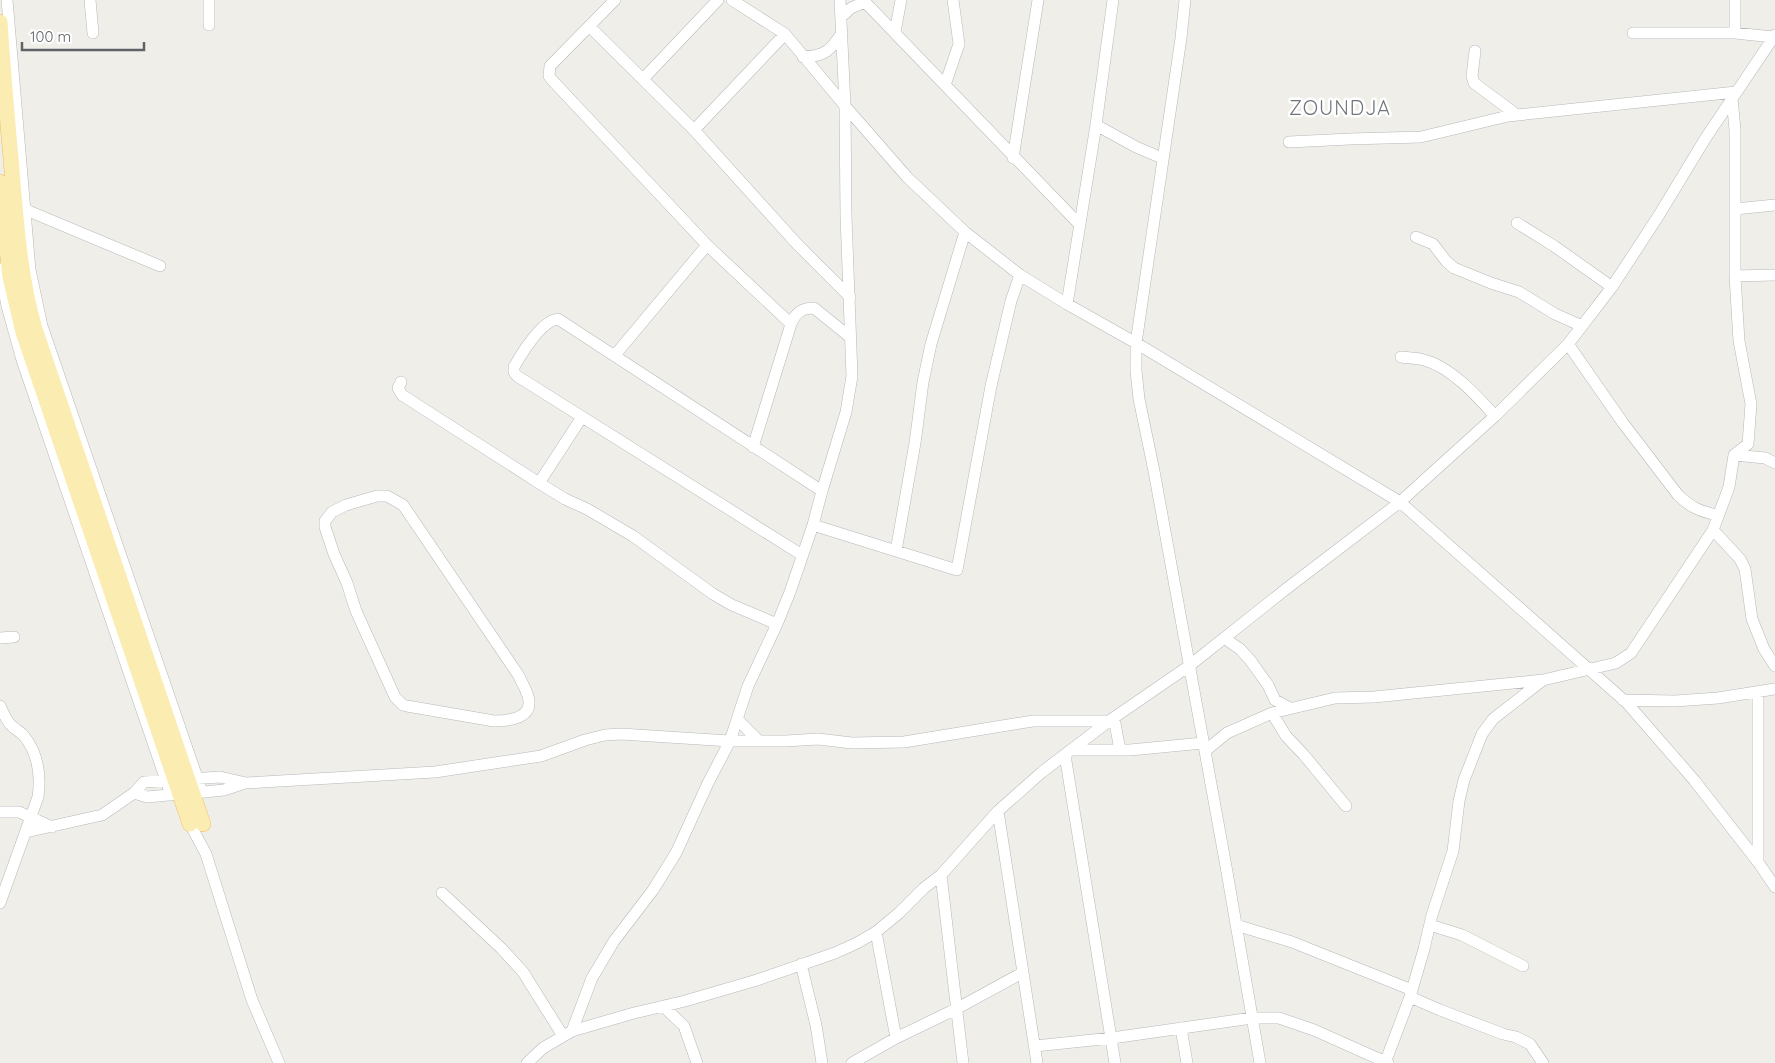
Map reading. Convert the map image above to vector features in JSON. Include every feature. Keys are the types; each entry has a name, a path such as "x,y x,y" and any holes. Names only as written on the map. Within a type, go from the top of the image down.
{"main road":[{"path":"0,22 10,205 10,277 23,332 197,824"},
{"path":"0,182 10,205"}],"street":[{"path":"7,0 10,205 30,270 42,326 184,787"},
{"path":"90,0 93,33"},
{"path":"209,0 209,25"},
{"path":"614,0 550,66 549,76 707,244 791,324"},
{"path":"643,78 718,0"},
{"path":"732,0 785,34 907,178 964,232 1020,275 1400,502 1623,700 1694,780 1758,862 1775,887"},
{"path":"568,1033 592,978 614,942 653,890 676,852 730,741 748,686 777,624 813,525 846,412 852,376 846,216 845,106 840,0"},
{"path":"896,32 901,0"},
{"path":"945,85 960,44 953,0"},
{"path":"1013,158 1038,0"},
{"path":"1066,304 1096,125 1114,0"},
{"path":"1185,0 1136,343 1136,372 1139,400 1204,747 1260,1063"},
{"path":"1735,0 1735,32"},
{"path":"841,17 851,8 864,1 896,32 1013,158 1079,224"},
{"path":"589,26 694,130 797,244 850,297"},
{"path":"527,1063 543,1048 568,1033 757,980 850,946 876,932 941,875 998,811 1042,772 1111,719 1189,666 1400,502 1495,416 1568,344 1612,287 1660,215 1734,95 1774,36 1735,32 1633,33"},
{"path":"803,57 820,55 827,52 842,33"},
{"path":"694,130 785,34"},
{"path":"1475,51 1472,76 1474,83 1518,116"},
{"path":"1289,142 1421,137 1488,120 1734,95"},
{"path":"1068,752 1204,747 1227,733 1272,713 1335,698 1374,697 1543,680 1616,664 1631,653 1713,530 1729,487 1734,455 1748,444 1751,404 1739,341 1735,276 1734,95"},
{"path":"1096,125 1136,147 1162,158"},
{"path":"10,205 160,266"},
{"path":"1735,209 1775,205"},
{"path":"1517,223 1554,246 1612,287"},
{"path":"896,551 915,443 923,382 931,344 964,232"},
{"path":"1416,236 1433,244 1454,268 1519,292 1556,314 1582,326"},
{"path":"614,355 707,244"},
{"path":"0,269 7,306 20,352 184,787"},
{"path":"813,525 957,570 991,386 1011,301 1020,275"},
{"path":"1735,276 1775,275"},
{"path":"753,447 795,316 803,310 814,308 850,337"},
{"path":"802,555 517,376 514,372 514,367 534,337 554,319 558,319 822,491"},
{"path":"1568,344 1678,495 1686,503 1698,510 1718,515"},
{"path":"1401,357 1425,360 1445,370 1474,392 1495,416"},
{"path":"401,382 398,388 402,395 565,499 587,509 633,536 713,594 732,605 777,624"},
{"path":"539,483 582,417"},
{"path":"1734,455 1765,458 1775,462"},
{"path":"377,496 387,496 403,505 518,676 529,700 525,713 509,720 494,721 407,706 398,701 392,693 356,611 334,554 325,527 325,521 332,512 346,505 377,496"},
{"path":"1713,530 1740,558 1745,569 1752,619 1764,649 1775,666"},
{"path":"0,638 14,637"},
{"path":"1224,638 1240,649 1250,660 1268,685 1275,700 1290,708"},
{"path":"1034,1046 1112,1038 1252,1018 1279,1018 1314,1030 1386,1063 1411,993 1453,851 1459,801 1464,780 1482,734 1493,719 1543,680"},
{"path":"1623,700 1675,701 1718,698 1775,689"},
{"path":"1758,692 1758,862"},
{"path":"0,706 10,725 24,735 32,750 38,766 40,784 38,797 0,903"},
{"path":"1272,713 1286,736 1304,754 1346,806"},
{"path":"26,832 102,816 134,793 144,782 224,790 246,782 435,772 541,756 604,735 621,734 730,741 818,739 852,742 904,742 1033,721 1111,719"},
{"path":"1111,719 1120,750"},
{"path":"738,720 758,740"},
{"path":"1068,752 1116,1063"},
{"path":"998,811 1037,1063"},
{"path":"0,812 19,812 52,827"},
{"path":"197,824 252,1000 279,1063"},
{"path":"941,875 963,1063"},
{"path":"442,893 502,948 523,972 568,1033"},
{"path":"1236,925 1292,942 1411,993 1440,1010 1503,1034 1516,1037 1530,1044 1543,1063"},
{"path":"1430,925 1462,935 1523,966"},
{"path":"876,932 896,1038"},
{"path":"801,964 816,1025 822,1063"},
{"path":"852,1063 896,1038 956,1009 1022,973"},
{"path":"685,1001 684,1026 697,1063"},
{"path":"664,1007 684,1026"},
{"path":"1181,1028 1188,1063"}],"district":[{"name":"ZOUNDJA","path":"1340,108"}]}
